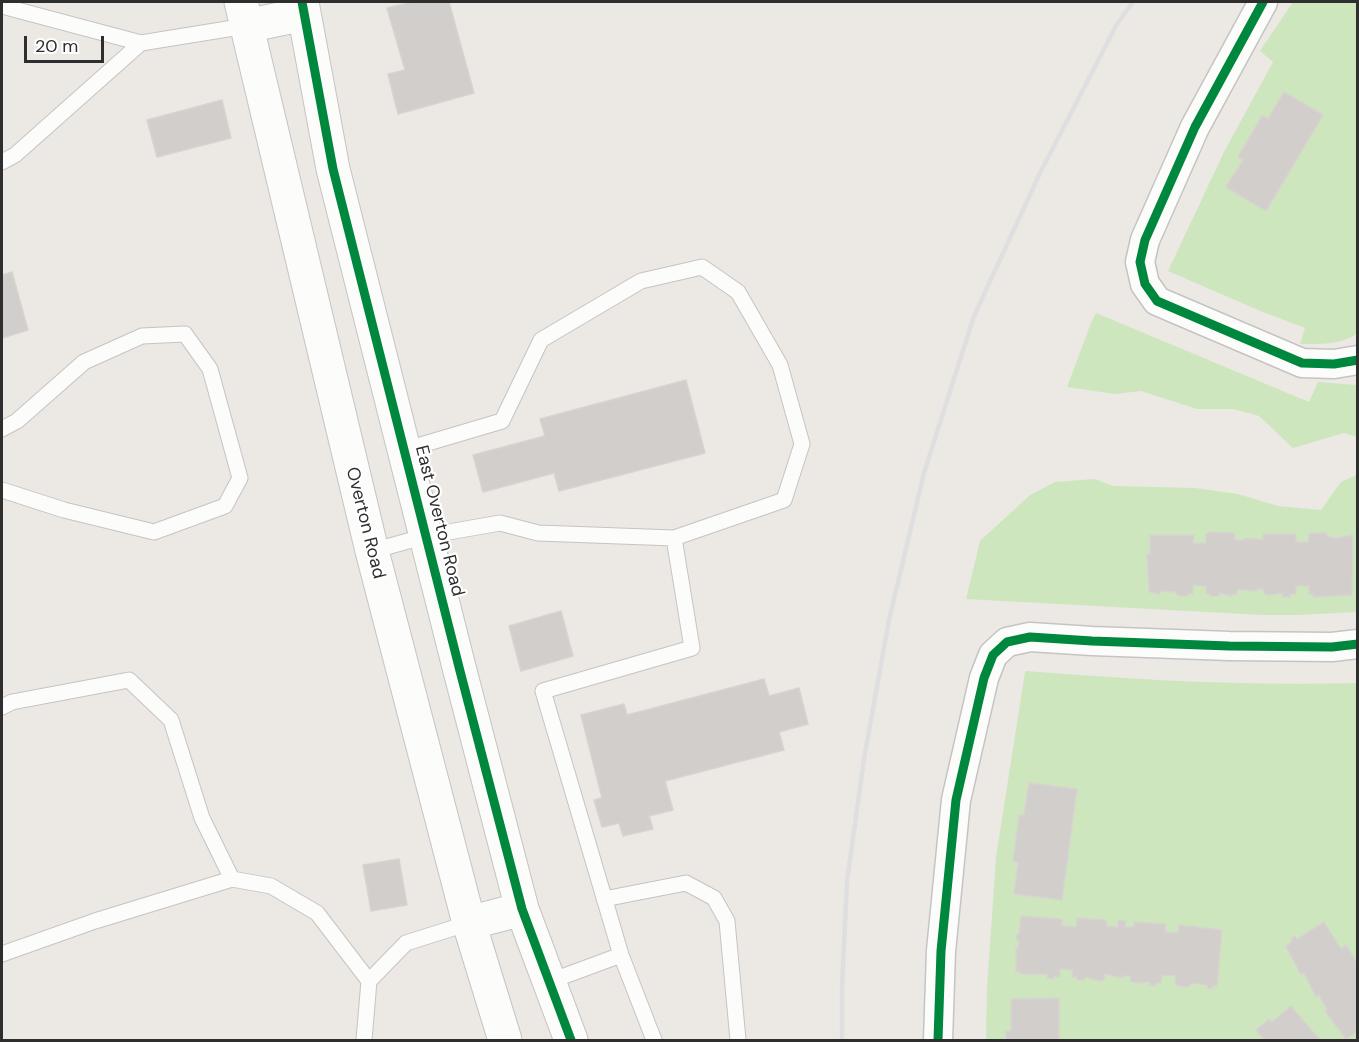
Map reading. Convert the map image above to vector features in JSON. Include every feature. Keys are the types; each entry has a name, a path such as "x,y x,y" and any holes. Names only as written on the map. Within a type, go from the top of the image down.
{"street":[{"path":"1263,2 1195,127 1145,240 1140,262 1145,284 1157,301 1302,363 1334,364 1358,360"},
{"path":"243,14 303,8"},
{"name":"East Overton Road","path":"303,8 333,169 522,909 571,1041"},
{"name":"Overton Road","path":"243,14 372,551 469,923 505,1041"},
{"path":"938,1041 941,951 956,800 984,678 993,655 1008,642 1030,637 1229,646 1332,647 1358,644"},
{"path":"469,923 522,909"}],"lane":[{"path":"2,6 141,43"},
{"path":"2,162 15,155 141,43 243,14"},
{"path":"372,551 426,536 500,523 538,533 674,538 784,500 802,444 780,365 738,292 702,267 641,282 541,340 502,421 404,450"},
{"path":"2,429 17,421 84,362 141,336 185,334 210,369 240,478 225,506 154,532 64,510 2,490"},
{"path":"654,1041 621,955 543,691 692,648 674,538"},
{"path":"2,707 12,702 129,680 171,720 202,818 232,879"},
{"path":"2,954 95,921 232,879 271,886 317,913 369,981"},
{"path":"604,899 686,883 714,898 727,921 738,1041"},
{"path":"364,1041 369,981 406,943 469,923"},
{"path":"548,982 621,955"}],"green space":[{"path":"1293,2 1357,2 1357,334 1330,343 1300,344 1305,328 1168,271 1224,152 1273,62 1260,51"},
{"path":"1096,313 1309,402 1318,382 1357,385 1357,437 1344,433 1293,448 1259,416 1233,409 1197,409 1141,391 1115,394 1067,387"},
{"path":"1357,475 1357,612 1262,615 966,599 980,541 1030,495 1055,482 1095,479 1113,486 1195,488 1238,494 1278,506 1321,510 1341,482"},
{"path":"1025,672 1192,682 1357,683 1357,1040 986,1040 987,988 996,857"}],"building":[{"path":"412,2 449,2 474,93 398,114 388,74 405,70 387,8"},
{"path":"1284,92 1323,115 1266,211 1226,187 1243,160 1238,157 1262,116 1268,119"},
{"path":"222,100 231,138 157,157 147,120"},
{"path":"12,272 28,330 2,338 2,275"},
{"path":"686,380 705,453 559,491 554,473 483,492 473,455 545,436 540,419"},
{"path":"1211,532 1235,533 1235,540 1245,540 1245,538 1263,540 1263,534 1296,534 1296,542 1308,542 1309,533 1327,533 1327,536 1335,538 1353,535 1352,595 1313,597 1313,594 1309,594 1309,586 1296,586 1296,594 1290,594 1290,597 1282,597 1283,593 1264,594 1264,589 1256,591 1237,589 1237,594 1232,594 1232,596 1219,593 1219,596 1210,596 1206,593 1206,586 1193,585 1193,594 1188,594 1188,596 1179,596 1175,592 1160,591 1160,594 1149,592 1147,554 1150,554 1150,535 1194,535 1193,543 1206,543 1206,534"},
{"path":"561,611 573,656 521,671 509,626"},
{"path":"764,679 769,696 799,688 808,724 779,732 784,750 665,781 673,810 649,816 653,829 623,836 619,823 602,827 594,800 602,798 581,715 624,704 627,715"},
{"path":"1029,783 1077,789 1062,900 1014,894 1018,862 1013,861 1019,815 1024,815"},
{"path":"399,859 407,905 371,911 363,865"},
{"path":"1021,916 1062,919 1062,926 1076,927 1077,918 1107,920 1107,926 1118,927 1118,920 1126,921 1125,927 1134,927 1134,922 1166,924 1165,932 1178,933 1179,925 1222,930 1217,986 1212,986 1212,989 1207,988 1207,985 1192,983 1187,987 1179,986 1175,984 1176,976 1162,975 1161,983 1156,983 1156,986 1149,985 1150,982 1130,981 1131,976 1123,978 1105,974 1104,980 1085,977 1085,980 1077,980 1077,977 1072,977 1073,970 1060,969 1060,977 1054,976 1054,979 1047,978 1047,974 1021,974 1021,972 1016,972 1016,947 1018,948 1019,940 1016,940"},
{"path":"1324,922 1341,949 1346,945 1358,964 1358,1031 1346,1039 1325,1011 1327,1010 1319,995 1316,997 1304,973 1301,975 1286,946 1295,936 1297,939"},
{"path":"1059,998 1059,1040 1006,1040 1006,1031 1011,1031 1011,999"},
{"path":"1291,1006 1320,1040 1260,1040 1263,1038 1256,1030 1269,1019 1272,1022"}],"railway":[{"path":"842,1040 847,881 864,759 889,620 924,473 974,316 1040,173 1117,24 1133,2"}],"cycle path":[{"path":"302,2 333,169 460,671 522,909 571,1040"},
{"path":"1263,2 1195,127 1145,240 1140,262 1145,284 1157,301 1302,363 1334,364 1358,360"},
{"path":"938,1040 941,951 956,800 984,678 993,655 1007,642 1030,637 1229,646 1332,647 1358,644"}]}
